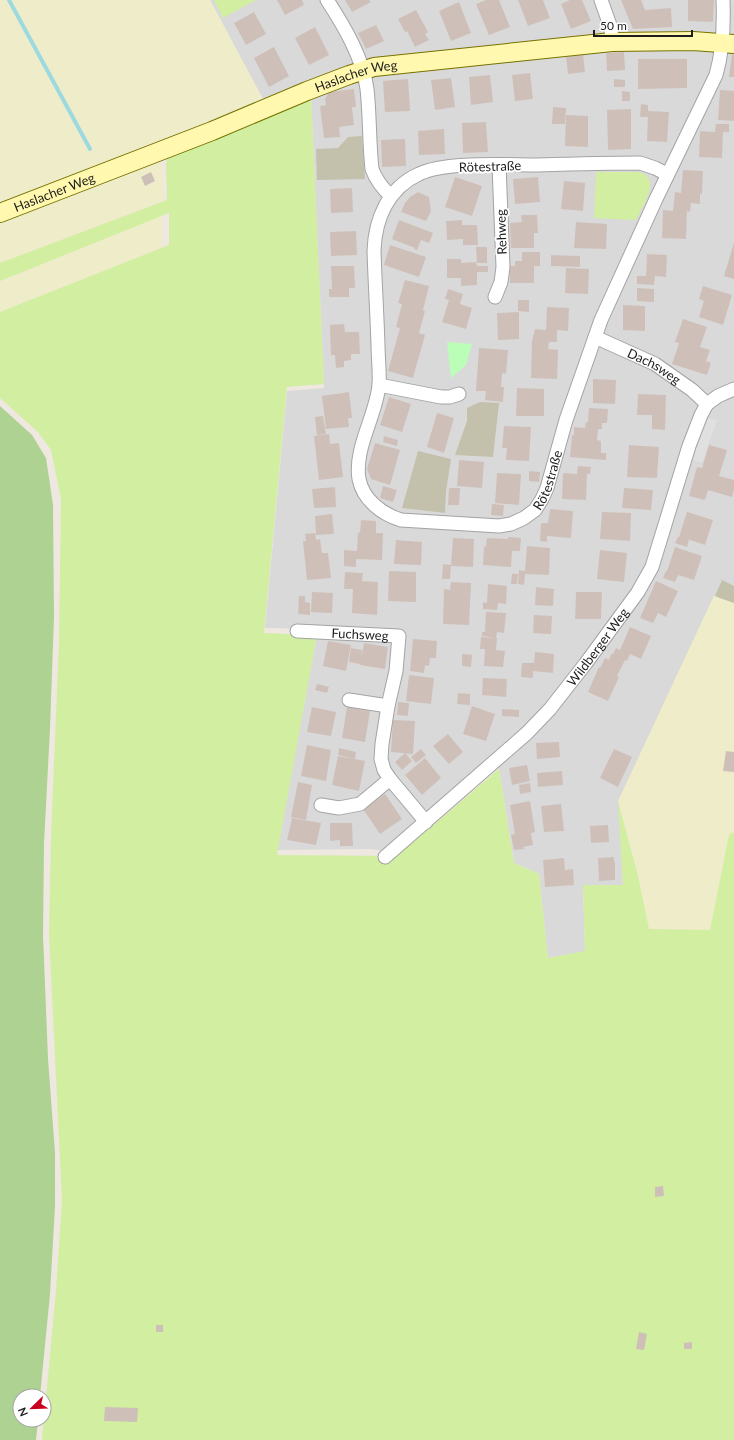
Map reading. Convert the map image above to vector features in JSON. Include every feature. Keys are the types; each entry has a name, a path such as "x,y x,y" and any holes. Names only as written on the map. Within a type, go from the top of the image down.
{"street":[{"path":"327,0 351,42 362,70 367,88 372,169 376,180 391,196"},
{"path":"601,0 611,28 612,42"},
{"name":"Rötestraße","path":"667,174 640,163 499,165 439,168 410,178 391,196 383,208 374,235 379,385 360,455 358,468 360,481 364,492 372,502 388,516 401,520 499,526 511,524 524,518 534,510 542,499 547,488 560,438 595,337 617,283 667,174 716,75 720,61 728,44 724,27 723,0"},
{"name":"Haslacher Weg","path":"0,213 205,134 362,70 386,65 612,42 674,41 728,44"},
{"name":"Rehweg","path":"495,297 501,282 503,267 499,165"},
{"name":"Dachsweg","path":"595,337 655,364 692,390 707,404"},
{"path":"379,385 441,397 450,397 459,394"},
{"path":"707,404 718,396 734,389"},
{"name":"Wildberger Weg","path":"385,858 493,764 540,720 572,682 638,592 652,567 696,427 707,404"},
{"name":"Fuchsweg","path":"297,631 399,636 396,672 388,706 381,759 384,770 390,779 426,822"},
{"path":"349,700 388,706"},
{"path":"321,805 339,808 360,804 390,779"}],"shaded area":[{"path":"0,0 210,0 265,103 0,208"},
{"path":"210,0 734,0 734,603 714,596 619,801 623,885 583,885 585,952 548,958 539,874 514,863 499,769 488,760 384,851 370,849 277,850 317,635 317,629 265,628 287,391 324,388 311,95 265,103"},
{"path":"362,136 365,179 317,180 316,149 338,148 348,137"},
{"path":"159,160 162,165 164,201 0,263 0,218"},
{"path":"162,215 162,248 0,312 0,281"},
{"path":"480,402 499,403 493,457 455,455 467,421 467,408"},
{"path":"706,418 717,420 702,463 693,460"},
{"path":"418,451 451,459 446,492 445,513 402,508"},
{"path":"722,580 734,586 734,605 715,596"},
{"path":"714,596 734,603 734,832 729,835 710,931 648,929 638,876 618,801"}],"green space":[{"path":"214,0 256,0 223,18"},
{"path":"311,95 324,384 287,387 264,633 317,635 277,855 397,856 499,769 514,863 539,874 548,958 585,951 583,885 623,885 618,801 638,876 649,929 710,930 729,835 734,832 734,1440 42,1440 43,1428 52,1428 52,1388 47,1388 56,1291 62,1200 49,934 51,837 59,642 61,499 51,450 38,432 0,398 0,312 169,245 169,213 0,281 0,263 167,200 166,163 169,154"},
{"path":"596,172 637,172 645,175 649,179 649,193 636,220 594,218"},
{"path":"447,342 472,344 466,365 451,378"},
{"path":"0,406 32,435 46,458 53,505 54,616 44,844 43,935 48,1059 55,1153 55,1206 50,1294 41,1388 12,1388 12,1428 37,1428 36,1440 0,1440"}],"building":[{"path":"277,0 302,0 304,5 285,15"},
{"path":"345,0 369,0 371,2 352,12"},
{"path":"486,0 499,0 510,27 489,35 476,4"},
{"path":"518,0 543,0 550,18 528,26"},
{"path":"570,0 582,0 591,21 571,29 561,4"},
{"path":"621,0 641,0 645,10 671,8 672,27 633,29"},
{"path":"688,0 714,0 713,22 688,21"},
{"path":"459,2 471,33 451,41 439,11"},
{"path":"416,10 428,32 425,34 429,40 415,47 407,31 405,32 398,19"},
{"path":"254,12 266,34 246,45 234,23"},
{"path":"376,25 384,41 366,49 358,33"},
{"path":"315,27 329,55 309,65 295,38"},
{"path":"274,47 289,76 269,87 254,58"},
{"path":"624,52 625,70 607,71 606,53"},
{"path":"732,54 734,55 734,77 729,77"},
{"path":"583,55 585,72 568,74 566,57"},
{"path":"638,59 687,59 687,88 638,89"},
{"path":"530,73 533,99 515,101 512,75"},
{"path":"490,75 493,102 471,105 469,77"},
{"path":"451,78 455,107 435,110 431,80"},
{"path":"408,79 410,111 385,112 383,81"},
{"path":"614,79 625,80 625,87 614,87"},
{"path":"354,89 356,107 352,107 354,125 339,127 340,137 324,138 320,106 326,105 325,99 329,92"},
{"path":"720,90 734,91 734,121 718,120"},
{"path":"622,91 630,92 630,101 622,101"},
{"path":"641,104 648,105 648,111 669,112 667,142 647,141 648,117 640,117"},
{"path":"553,107 566,108 565,124 552,124"},
{"path":"631,109 631,149 608,150 607,110"},
{"path":"566,115 588,116 588,147 565,146"},
{"path":"486,122 488,152 463,153 462,123"},
{"path":"716,124 729,124 729,132 723,132 722,158 699,157 700,131 715,132"},
{"path":"444,129 445,154 419,155 418,131"},
{"path":"405,139 406,166 382,167 381,140"},
{"path":"683,170 703,171 700,204 691,203 690,212 687,211 686,239 662,238 663,210 673,211 675,192 681,193"},
{"path":"151,172 155,181 145,186 141,177"},
{"path":"455,177 482,186 472,216 445,207"},
{"path":"538,177 540,202 515,204 513,179"},
{"path":"564,181 585,183 583,211 561,209"},
{"path":"352,188 353,212 331,213 330,189"},
{"path":"418,192 429,197 431,211 426,221 401,212 405,203 410,197"},
{"path":"521,215 537,215 538,233 534,233 534,248 511,248 510,223 522,222"},
{"path":"399,220 433,233 429,243 421,240 417,250 392,239"},
{"path":"462,220 462,225 477,225 478,245 463,245 463,239 447,240 446,221"},
{"path":"576,222 607,224 606,249 574,248"},
{"path":"356,231 357,255 331,256 330,232"},
{"path":"734,243 734,279 724,276"},
{"path":"390,245 426,257 419,277 384,265"},
{"path":"476,247 487,247 487,263 477,263"},
{"path":"522,252 540,252 540,266 534,266 534,283 510,283 510,266 515,266 515,261 522,261"},
{"path":"647,254 667,255 666,277 655,276 654,285 637,284 637,276 646,276"},
{"path":"551,255 580,256 580,267 551,266"},
{"path":"447,259 461,259 461,263 476,262 477,266 488,266 488,272 477,272 477,285 461,286 461,278 447,278"},
{"path":"331,266 354,266 355,288 349,288 349,297 329,297 329,289 332,289"},
{"path":"566,268 589,269 588,294 565,293"},
{"path":"405,280 429,286 423,310 425,311 419,333 425,335 413,378 388,371 400,328 396,327 402,304 398,303"},
{"path":"703,286 732,295 723,325 699,317 704,301 699,299"},
{"path":"637,288 654,289 654,302 637,301"},
{"path":"448,289 463,294 460,304 472,308 466,329 442,322 449,300 445,299"},
{"path":"518,300 529,300 529,312 518,311"},
{"path":"623,305 645,306 645,331 623,330"},
{"path":"547,307 569,308 568,331 557,330 557,342 549,342 548,349 558,350 557,379 531,378 532,341 535,329 546,330"},
{"path":"519,312 519,339 498,340 497,313"},
{"path":"683,319 707,327 700,347 710,350 706,361 711,363 707,375 672,364 679,343 675,342"},
{"path":"344,324 345,332 359,332 360,354 351,354 351,360 344,361 344,367 336,368 335,355 331,355 330,325"},
{"path":"479,348 508,350 506,374 502,373 501,387 504,387 503,402 485,400 486,391 476,391"},
{"path":"593,379 616,380 615,404 593,403"},
{"path":"517,388 544,389 544,416 516,416"},
{"path":"349,392 352,418 348,418 349,427 326,429 322,396"},
{"path":"638,394 666,395 665,430 652,429 652,415 637,415"},
{"path":"389,397 411,404 402,432 380,425"},
{"path":"589,408 608,409 607,423 602,423 602,429 598,429 597,440 601,441 601,453 606,453 606,460 570,457 574,427 585,428 586,422 588,422"},
{"path":"437,413 454,418 444,453 427,447"},
{"path":"323,416 326,434 317,435 315,417"},
{"path":"504,426 531,427 529,461 506,460 507,448 502,448"},
{"path":"329,434 330,444 339,443 343,477 319,480 314,436"},
{"path":"384,436 398,440 397,446 383,442"},
{"path":"375,443 400,450 390,485 371,479 367,469"},
{"path":"629,445 659,447 657,478 627,477"},
{"path":"709,445 727,450 719,476 734,480 732,497 708,490 705,500 689,496 697,467 702,468"},
{"path":"459,460 484,462 482,488 457,486"},
{"path":"578,466 591,467 590,474 587,474 586,500 562,499 563,473 577,474"},
{"path":"529,471 540,472 539,482 529,481"},
{"path":"497,473 521,474 519,505 495,503"},
{"path":"383,486 397,490 393,502 380,498"},
{"path":"335,487 336,507 314,508 312,489"},
{"path":"449,488 460,488 459,505 448,505"},
{"path":"624,488 653,490 651,510 622,508"},
{"path":"492,504 504,505 503,516 491,515"},
{"path":"550,509 573,511 571,538 547,536 547,542 540,541 541,523 548,523"},
{"path":"602,512 631,513 630,541 600,539"},
{"path":"687,512 713,520 705,545 684,538 689,540 687,547 675,543 679,537"},
{"path":"332,514 334,534 316,535 315,516"},
{"path":"361,520 376,521 376,533 383,533 382,560 356,559 356,567 344,566 344,550 357,551 358,532 360,533"},
{"path":"315,533 316,540 320,539 322,553 328,553 331,578 307,580 303,541 306,541 305,534"},
{"path":"508,537 521,538 520,551 512,551 511,567 483,565 484,546 486,547 487,538 508,539"},
{"path":"453,538 474,539 473,567 451,566"},
{"path":"396,540 422,542 421,565 394,564"},
{"path":"527,546 550,548 549,575 525,574 524,585 518,584 519,570 525,571"},
{"path":"675,547 702,556 694,580 678,575 675,582 663,578 667,571"},
{"path":"600,550 627,553 624,582 597,579"},
{"path":"443,564 451,565 450,579 442,579"},
{"path":"389,571 416,572 416,602 388,601"},
{"path":"345,572 363,573 362,581 378,582 377,615 352,613 353,589 344,589"},
{"path":"512,574 518,574 517,584 511,584"},
{"path":"656,581 678,591 666,617 658,613 653,623 640,618"},
{"path":"451,582 471,583 469,625 443,624 444,589 450,590"},
{"path":"488,584 507,586 506,604 498,603 497,610 483,609 483,602 487,603"},
{"path":"536,587 554,589 553,606 535,605"},
{"path":"312,592 333,593 332,613 311,612"},
{"path":"576,592 602,592 601,619 575,619"},
{"path":"299,596 305,596 305,602 310,603 310,615 298,614"},
{"path":"486,612 506,613 504,633 497,632 496,638 482,636 482,632 485,632"},
{"path":"534,615 552,616 551,634 533,633"},
{"path":"630,627 651,636 641,659 630,654 627,661 625,660 617,676 619,677 608,701 588,692 599,667 600,668 605,658 609,660 611,654 613,654 616,648 620,650"},
{"path":"481,637 497,638 496,650 505,651 503,667 484,666 485,649 480,649"},
{"path":"413,639 437,641 436,658 430,658 429,666 425,665 424,673 410,671"},
{"path":"328,641 351,645 346,671 323,666"},
{"path":"364,643 388,647 385,669 349,662 351,648 362,650 361,660"},
{"path":"535,652 554,654 553,673 533,671 533,678 521,677 522,663 534,663"},
{"path":"462,654 472,655 471,667 462,666"},
{"path":"409,675 434,678 431,704 406,701"},
{"path":"483,678 507,679 506,697 482,695"},
{"path":"317,684 329,687 327,693 315,690"},
{"path":"458,693 470,694 470,705 457,704"},
{"path":"398,702 409,703 408,716 397,715"},
{"path":"472,706 495,714 486,741 463,734"},
{"path":"312,707 336,712 331,736 307,732"},
{"path":"347,707 370,711 365,742 342,738"},
{"path":"502,709 519,710 519,717 502,716"},
{"path":"393,720 415,721 413,754 391,752"},
{"path":"448,734 463,752 449,764 433,746"},
{"path":"559,742 560,757 537,759 536,743"},
{"path":"307,745 331,750 326,781 301,776"},
{"path":"339,748 356,752 355,759 338,755"},
{"path":"421,749 426,755 416,763 411,757"},
{"path":"614,749 632,757 618,787 600,778"},
{"path":"726,751 734,752 734,772 723,771"},
{"path":"405,753 412,761 402,770 395,762"},
{"path":"338,756 365,761 359,791 332,785"},
{"path":"425,758 441,778 422,795 405,775"},
{"path":"527,765 530,781 512,785 509,768"},
{"path":"562,771 563,785 538,787 537,773"},
{"path":"298,782 312,785 306,820 291,817"},
{"path":"530,783 531,792 520,794 519,785"},
{"path":"385,794 402,819 380,834 363,809"},
{"path":"530,801 535,832 531,833 533,845 523,847 524,849 514,850 511,835 515,834 510,805"},
{"path":"561,804 564,831 544,832 541,806"},
{"path":"292,818 321,823 316,845 287,840"},
{"path":"330,823 352,823 353,846 340,846 340,840 330,841"},
{"path":"608,825 609,842 591,843 590,826"},
{"path":"614,857 615,880 599,881 598,858"},
{"path":"564,858 565,870 573,869 574,885 545,887 543,860"},
{"path":"663,1186 664,1196 655,1197 655,1187"},
{"path":"156,1325 163,1325 163,1332 156,1332"},
{"path":"639,1332 647,1334 644,1350 636,1349"},
{"path":"692,1342 692,1349 684,1349 684,1343"},
{"path":"105,1407 138,1408 137,1422 104,1421"}],"waterway":[{"path":"9,0 90,149"}]}
